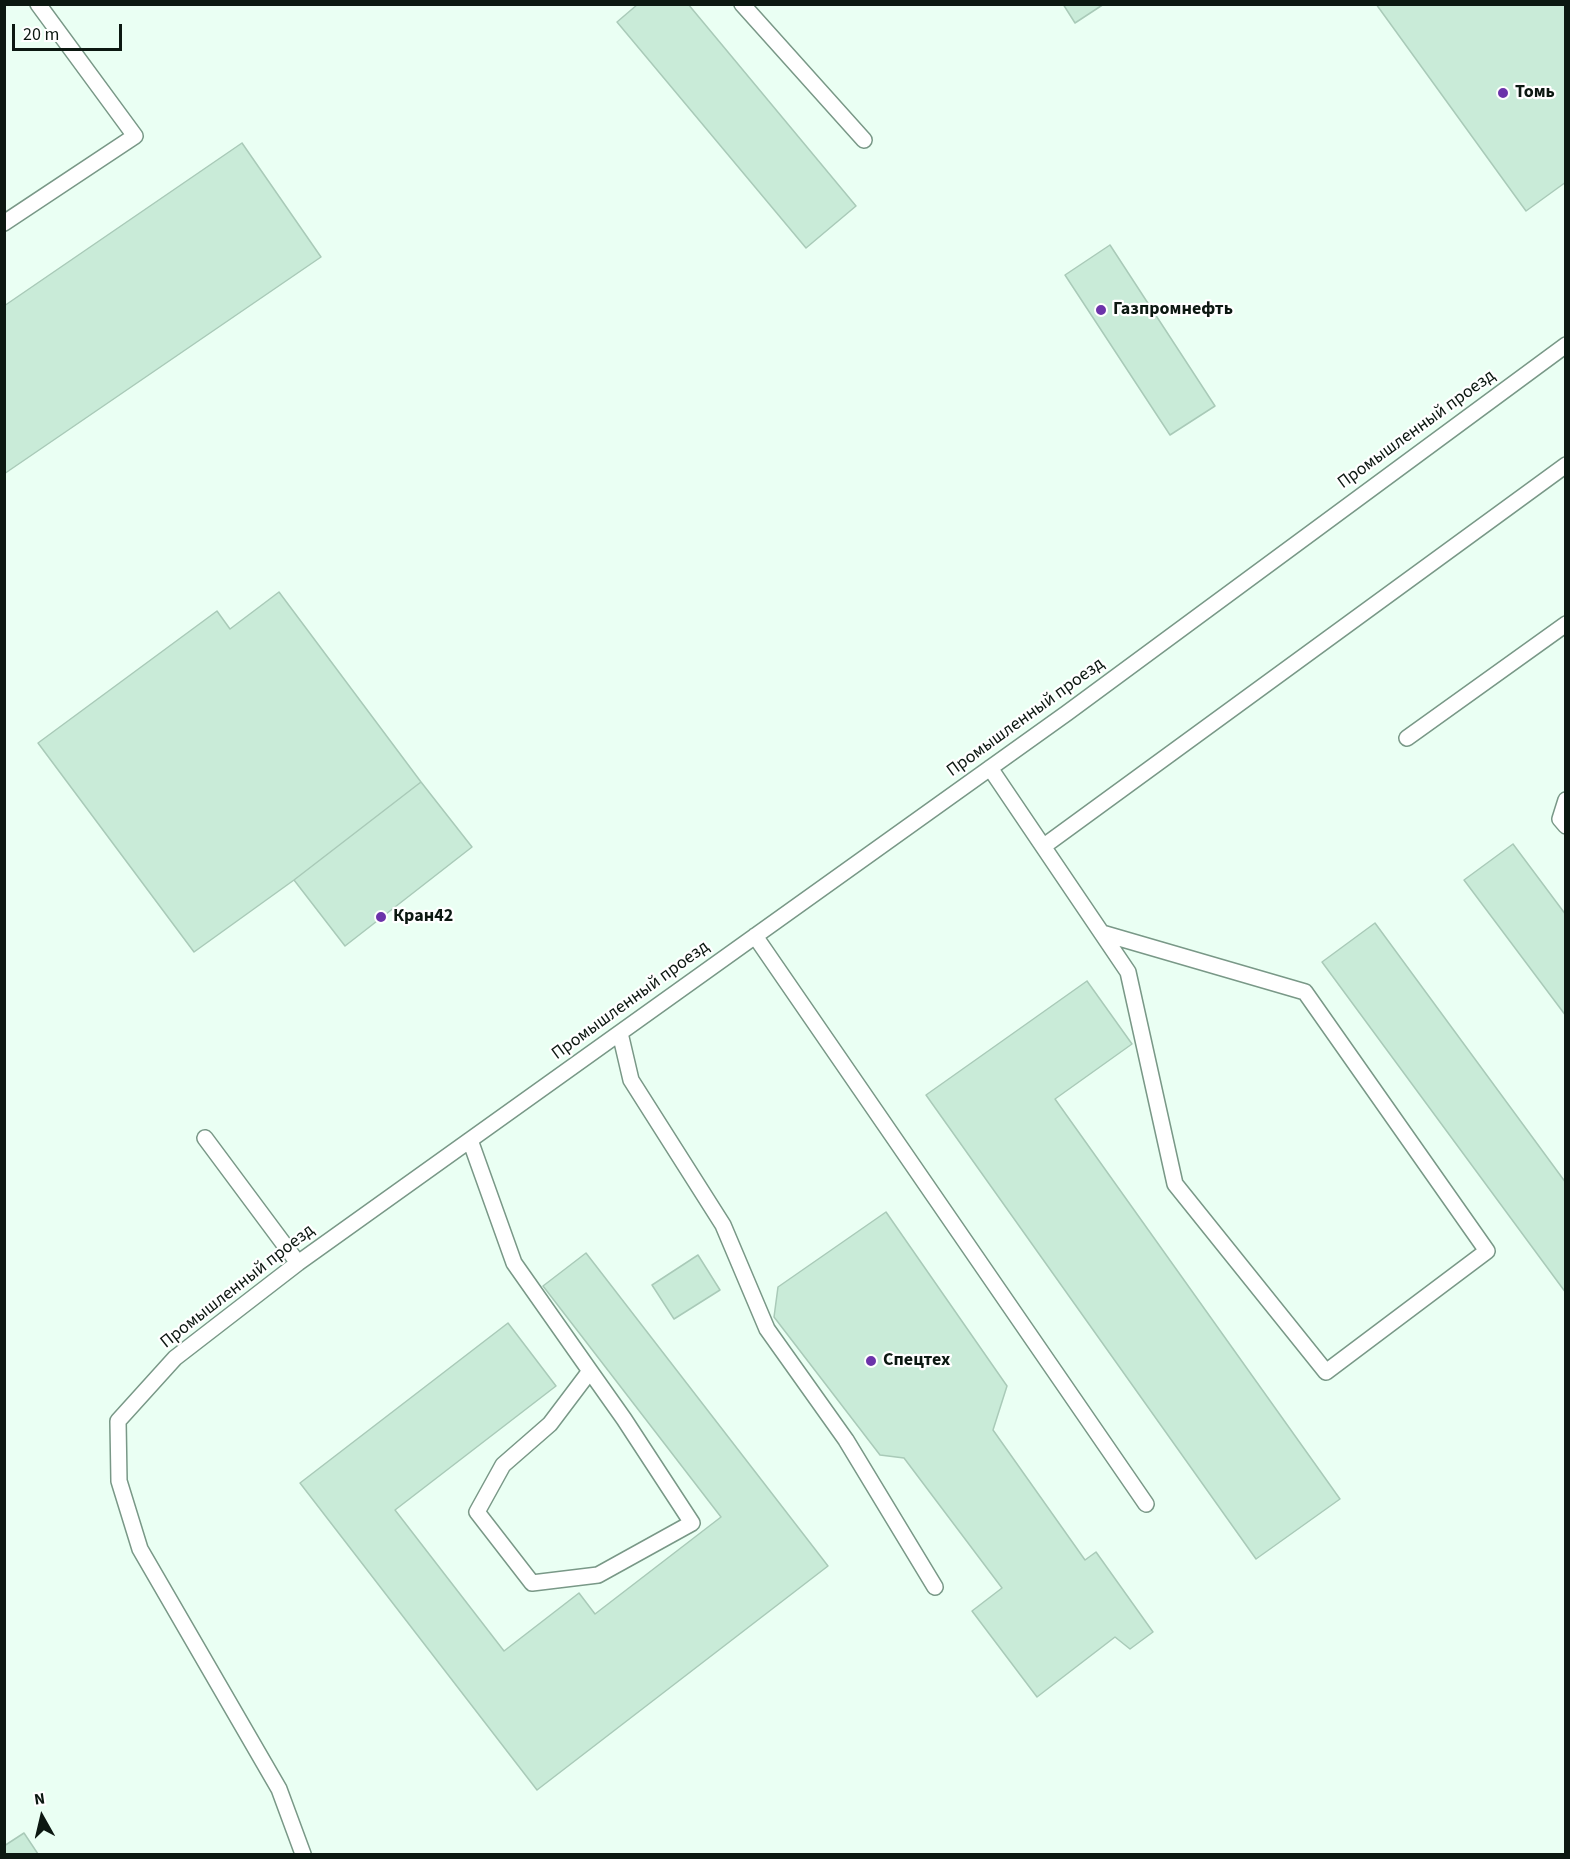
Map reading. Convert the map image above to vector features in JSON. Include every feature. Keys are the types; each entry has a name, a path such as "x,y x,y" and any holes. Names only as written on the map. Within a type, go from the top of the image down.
{"lane":[{"path":"4,223 135,136 38,4"},
{"path":"742,4 864,140"},
{"name":"Промышленный проезд","path":"303,1854 279,1789 140,1549 119,1481 118,1422 175,1358 298,1263 990,768 1566,345"},
{"path":"1044,846 1566,465"},
{"path":"1407,738 1566,624"},
{"path":"990,768 1128,972 1175,1184 1326,1372 1487,1251 1305,992 1102,933"},
{"path":"1566,800 1560,819 1566,826"},
{"path":"755,936 1146,1504"},
{"path":"620,1033 631,1080 723,1225 767,1329 846,1440 935,1587"},
{"path":"205,1138 298,1263"},
{"path":"470,1140 514,1263 590,1371 692,1523 598,1575 531,1583 477,1512 503,1465 550,1424 590,1371"}],"building":[{"path":"638,4 688,4 856,206 806,248 617,22"},
{"path":"1063,4 1104,4 1075,23"},
{"name":"Томь","path":"1376,4 1566,4 1566,182 1526,211"},
{"path":"242,143 321,257 4,474 4,306"},
{"path":"1110,245 1215,406 1170,435 1065,275"},
{"path":"279,592 421,782 294,880 194,952 38,743 217,611 230,629"},
{"path":"421,782 472,847 345,946 294,880"},
{"path":"1513,844 1566,915 1566,1016 1464,880"},
{"path":"1375,923 1566,1183 1566,1293 1322,962"},
{"path":"1087,981 1132,1044 1055,1099 1340,1499 1256,1559 926,1095"},
{"path":"886,1212 1007,1386 993,1430 1085,1560 1096,1552 1153,1632 1130,1649 1115,1637 1037,1697 972,1611 1002,1588 904,1458 880,1455 774,1317 778,1287"},
{"path":"586,1253 828,1566 537,1790 300,1483 508,1323 556,1386 395,1510 504,1651 579,1593 595,1614 721,1517 543,1286"},
{"path":"698,1255 720,1290 674,1319 652,1285"},
{"path":"24,1833 38,1854 4,1854 4,1846"}],"place":[{"name":"Томь","path":"1503,93"},
{"name":"Газпромнефть","path":"1101,310"},
{"name":"Кран42","path":"381,917"},
{"name":"Спецтех","path":"871,1361"}]}
